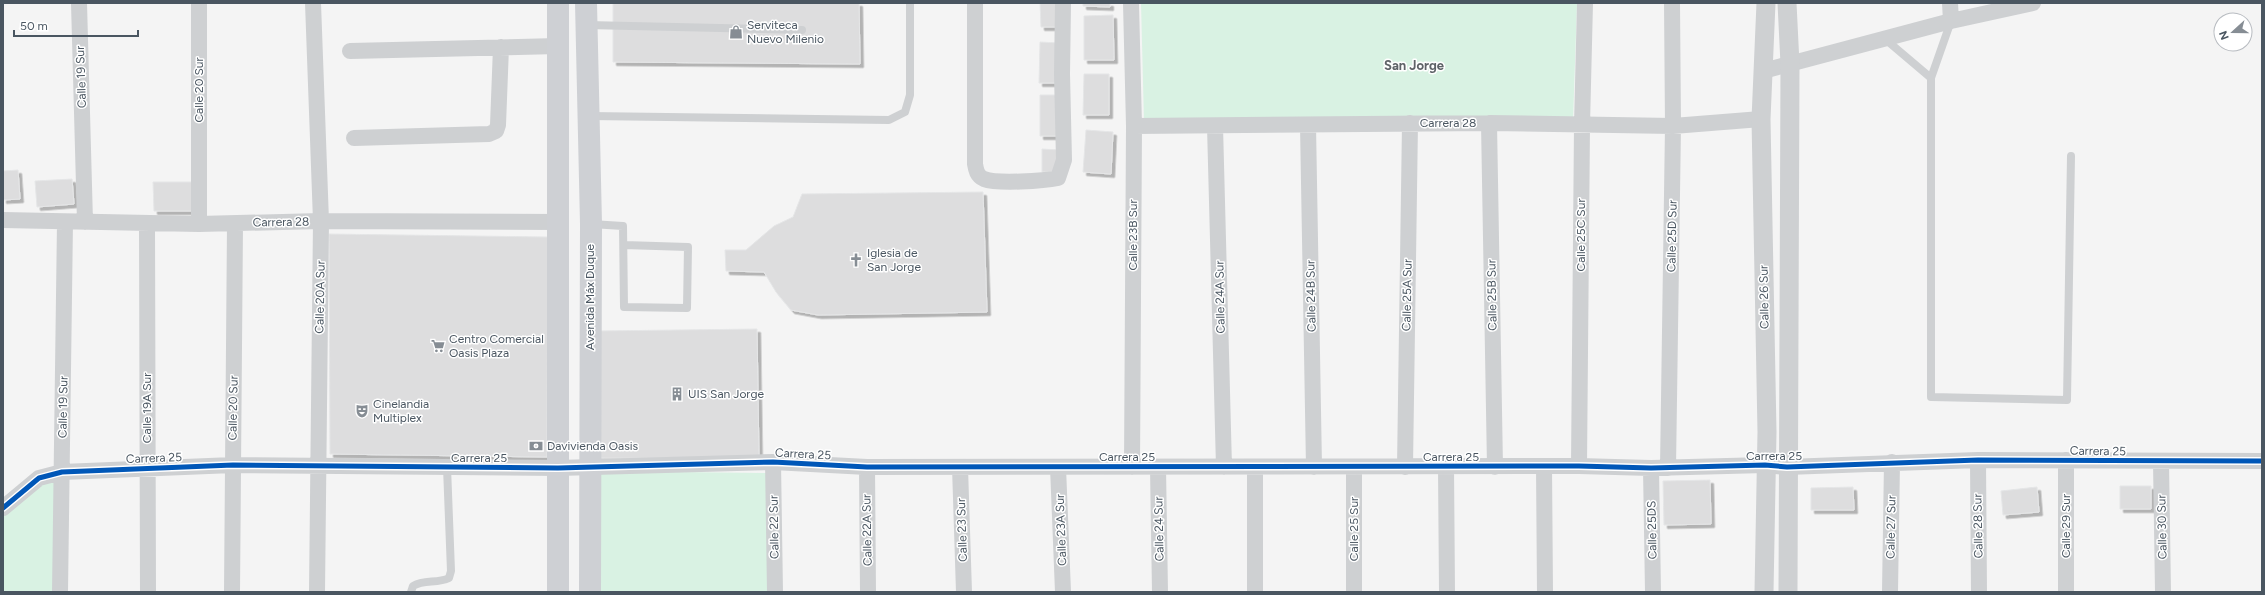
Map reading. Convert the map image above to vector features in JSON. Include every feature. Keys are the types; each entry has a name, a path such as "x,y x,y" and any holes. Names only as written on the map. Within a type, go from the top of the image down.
{"main road":[{"path":"558,3 560,222 558,592"},
{"name":"Avenida Máx Duque","path":"586,3 590,224 590,592"}],"street":[{"name":"Calle 19 Sur","path":"79,3 85,222"},
{"name":"Calle 20 Sur","path":"199,3 199,224"},
{"name":"Calle 20A Sur","path":"313,3 321,221 317,592"},
{"path":"975,3 975,164 977,173 983,179 994,181 1047,180 1058,178 1062,170 1064,160 1062,74 1063,3"},
{"name":"Calle 23B Sur","path":"1131,3 1134,126 1132,467"},
{"name":"Calle 25C Sur","path":"1579,466 1582,125 1586,3"},
{"name":"Calle 25D Sur","path":"1668,468 1673,126 1672,3"},
{"name":"Calle 26 Sur","path":"1764,592 1766,432 1761,119 1766,3"},
{"name":"Calle 26 Sur","path":"1787,3 1790,64 1788,592"},
{"path":"1950,3 1951,21"},
{"path":"1763,71 1951,21 2033,3"},
{"path":"350,51 558,46"},
{"path":"354,138 489,134 496,131 498,125 501,47"},
{"name":"Carrera 28","path":"1134,126 1410,123 1673,126 1761,119"},
{"name":"Calle 25A Sur","path":"1405,467 1410,123"},
{"name":"Calle 25B Sur","path":"1489,123 1495,467"},
{"name":"Calle 24B Sur","path":"1308,124 1314,467"},
{"name":"Calle 24A Sur","path":"1216,126 1224,467"},
{"name":"Carrera 28","path":"3,220 199,224 321,221 560,222"},
{"name":"Calle 19 Sur","path":"60,592 65,222"},
{"name":"Calle 19A Sur","path":"147,223 148,592"},
{"name":"Calle 20 Sur","path":"232,592 235,224"},
{"name":"Carrera 25","path":"3,508 39,478 62,472 233,465 558,468 773,462 867,467 1579,466 1668,468 1765,465 1788,467 1978,460 2161,462 2262,461"},
{"name":"Calle 28 Sur","path":"1978,460 1979,592"},
{"name":"Calle 29 Sur","path":"2066,460 2066,592"},
{"name":"Calle 22 Sur","path":"773,462 775,592"},
{"name":"Calle 27 Sur","path":"1890,592 1892,462"},
{"name":"Calle 30 Sur","path":"2161,462 2163,592"},
{"path":"1446,466 1446,592"},
{"path":"1544,466 1545,592"},
{"name":"Calle 22A Sur","path":"867,467 868,592"},
{"name":"Calle 23 Sur","path":"960,467 964,592"},
{"name":"Calle 23A Sur","path":"1058,467 1063,592"},
{"name":"Calle 24 Sur","path":"1158,467 1160,592"},
{"path":"1255,467 1255,592"},
{"name":"Calle 25 Sur","path":"1354,467 1354,592"},
{"name":"Calle 25DS","path":"1651,468 1653,592"}],"lane":[{"path":"588,116 889,120 905,112 910,95 910,3"},
{"path":"1951,21 1931,78 1932,397 2067,400 2071,156"},
{"path":"586,25 802,30"},
{"path":"1885,39 1931,78"},
{"path":"590,224 623,226 624,307 687,308 688,247 624,245"},
{"path":"411,592 413,586 420,582 443,581 449,578 451,571 447,467"}],"green space":[{"path":"1141,3 1577,3 1573,121 1144,122"},
{"path":"592,471 770,473 771,592 593,592"},
{"path":"59,478 57,592 3,592 3,513 38,484"}],"building":[{"name":"Serviteca Nuevo Milenio","path":"613,3 859,3 860,64 613,62"},
{"path":"1040,3 1060,3 1060,27 1041,27"},
{"path":"1083,3 1110,3 1110,7 1083,6"},
{"path":"1113,15 1114,60 1084,60 1084,16"},
{"path":"1040,42 1060,43 1059,83 1039,83"},
{"path":"1084,74 1109,74 1109,115 1083,115"},
{"path":"1040,95 1061,95 1061,136 1040,136"},
{"path":"1086,130 1113,132 1111,174 1083,172"},
{"path":"1042,149 1060,150 1060,172 1042,172"},
{"path":"18,170 20,199 3,200 3,171"},
{"path":"72,179 74,204 37,207 35,181"},
{"path":"153,182 193,182 193,211 154,211"},
{"name":"Iglesia de San Jorge","path":"983,192 987,312 818,315 791,310 776,292 764,272 726,271 725,250 746,250 774,226 793,217 802,194"},
{"name":"Centro Comercial Oasis Plaza","path":"329,234 548,237 547,457 330,454"},
{"name":"UIS San Jorge","path":"757,329 759,459 596,458 595,331"},
{"path":"1710,480 1711,524 1664,525 1663,481"},
{"path":"2120,486 2151,486 2151,509 2120,509"},
{"path":"1853,487 1854,510 1811,510 1811,488"},
{"path":"2037,487 2039,512 2003,515 2001,491"}],"cycle path":[{"path":"3,508 39,478 62,472 233,465 558,468 773,462 867,467 1579,466 1651,468 1765,465 1787,467 1978,460 2262,461"}],"place":[{"name":"Serviteca Nuevo Milenio","path":"736,32"},
{"name":"Iglesia de San Jorge","path":"856,260"},
{"name":"Centro Comercial Oasis Plaza","path":"438,346"},
{"name":"UIS San Jorge","path":"677,394"},
{"name":"Cinelandia Multiplex","path":"362,411"},
{"name":"Davivienda Oasis","path":"536,446"}],"district":[{"name":"San Jorge","path":"1414,65"}]}
